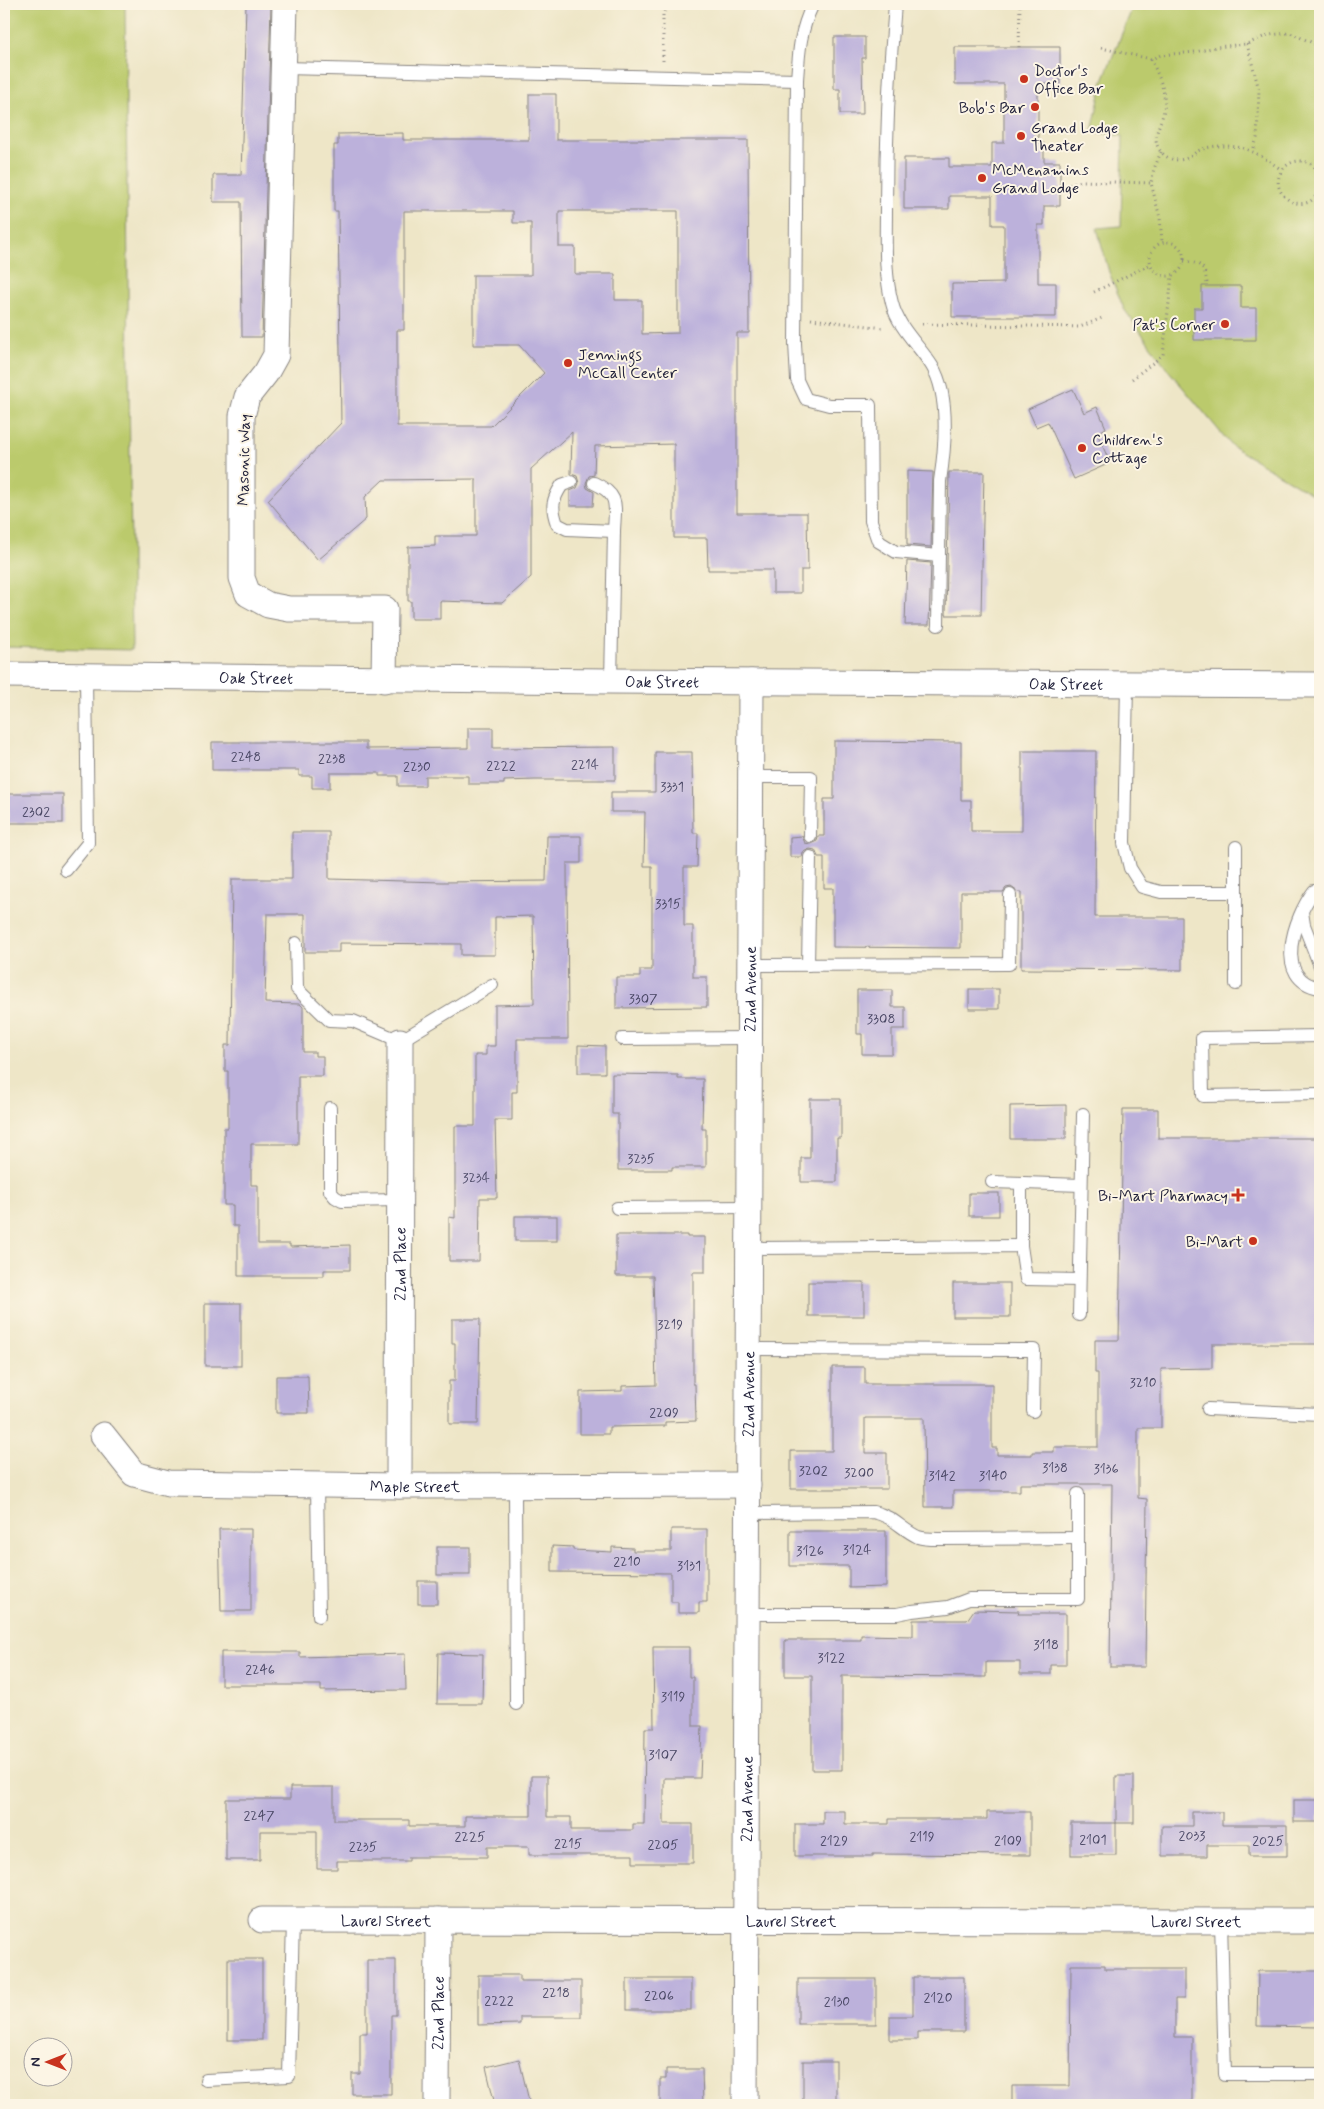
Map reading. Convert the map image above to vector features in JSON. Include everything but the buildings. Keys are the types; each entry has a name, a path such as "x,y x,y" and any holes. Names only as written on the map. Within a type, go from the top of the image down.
{"street":[{"name":"Masonic Way","path":"286,4 276,355 266,373 247,397 242,416 242,578 248,594 268,605 288,609 385,609 384,680"},
{"name":"Oak Street","path":"4,675 384,680 1320,684"},
{"name":"22nd Avenue","path":"745,2105 751,682"},
{"name":"22nd Place","path":"399,1486 400,1041"},
{"name":"Maple Street","path":"103,1435 134,1474 168,1483 399,1486 748,1486"},
{"name":"Laurel Street","path":"262,1920 1320,1921"},
{"name":"22nd Place","path":"437,2105 438,1920"}],"lane":[{"path":"813,4 803,23 797,80 795,318 797,380 806,399 829,405 870,405 871,521 878,541 896,552 939,556"},
{"path":"895,4 886,146 888,271 892,303 902,327 933,367 943,396 944,459 940,481 938,625"},
{"path":"284,68 797,80"},
{"path":"571,482 562,485 553,498 553,513 557,524 566,529 614,531"},
{"path":"594,483 608,489 615,500 611,681"},
{"path":"66,870 88,844 86,675"},
{"path":"1127,684 1124,843 1130,868 1142,887 1161,892 1236,892"},
{"path":"751,777 811,777 810,836"},
{"path":"1236,847 1236,984"},
{"path":"808,966 810,857"},
{"path":"1314,891 1297,920 1291,958 1294,970 1300,979 1320,988"},
{"path":"750,966 1009,964 1010,895"},
{"path":"1302,910 1304,925 1320,966"},
{"path":"296,943 297,989 329,1020 353,1021 400,1041 492,985"},
{"path":"1320,1036 1202,1038 1203,1096 1320,1094"},
{"path":"622,1039 750,1038"},
{"path":"330,1108 330,1191 335,1198 342,1201 400,1200"},
{"path":"1080,1314 1079,1280 1083,1114"},
{"path":"992,1182 1081,1185"},
{"path":"1021,1184 1021,1246 1026,1279 1079,1280"},
{"path":"617,1208 749,1207"},
{"path":"749,1248 1021,1246"},
{"path":"748,1350 1034,1350 1034,1411"},
{"path":"1208,1409 1320,1414"},
{"path":"317,1485 319,1616"},
{"path":"515,1486 516,1704"},
{"path":"747,1614 897,1614 948,1607 969,1599 1078,1599 1078,1494"},
{"path":"748,1512 873,1512 883,1514 895,1520 919,1537 938,1539 1078,1538"},
{"path":"206,2080 288,2076 293,1920"},
{"path":"1221,1921 1225,2074 1320,2074"}],"path":[{"path":"663,77 663,14 670,4"},
{"path":"1019,47 1020,4"},
{"path":"1101,48 1151,59 1161,55 1247,44 1268,35 1290,33 1320,46"},
{"path":"1247,44 1259,90 1257,138 1254,151"},
{"path":"1151,59 1164,90 1164,110 1156,139 1161,152 1166,157 1180,160 1200,150 1218,146 1254,151 1282,170"},
{"path":"1161,152 1154,168 1151,183 1160,218 1162,242"},
{"path":"1320,176 1312,164 1296,161 1288,164 1278,178 1278,186 1282,194 1295,204 1304,204 1312,201 1318,195 1320,189"},
{"path":"1060,188 1081,182 1151,183"},
{"path":"1162,242 1175,244 1180,248 1184,261 1178,272 1172,276 1159,274 1151,264 1152,251 1162,242"},
{"path":"1184,261 1198,263 1205,271 1208,283"},
{"path":"1094,292 1151,264"},
{"path":"1132,380 1163,354 1172,276"},
{"path":"795,318 847,322 892,329 909,324 1080,327 1102,318"}],"green space":[{"path":"4,4 125,4 132,650 4,647"},
{"path":"1134,4 1320,4 1320,499 1232,446 1169,371 1124,309 1109,272 1097,228 1121,226 1123,136 1092,132 1103,80"}],"place":[{"name":"Doctor's Office Bar","path":"1024,79"},
{"name":"Bob's Bar","path":"1035,107"},
{"name":"Grand Lodge Theater","path":"1021,136"},
{"name":"McMenamins Grand Lodge","path":"982,178"},
{"name":"Pat's Corner","path":"1225,324"},
{"name":"Jennings McCall Center","path":"568,363"},
{"name":"Children's Cottage","path":"1082,448"},
{"name":"Bi-Mart Pharmacy","path":"1238,1195"},
{"name":"Bi-Mart","path":"1253,1241"}]}
